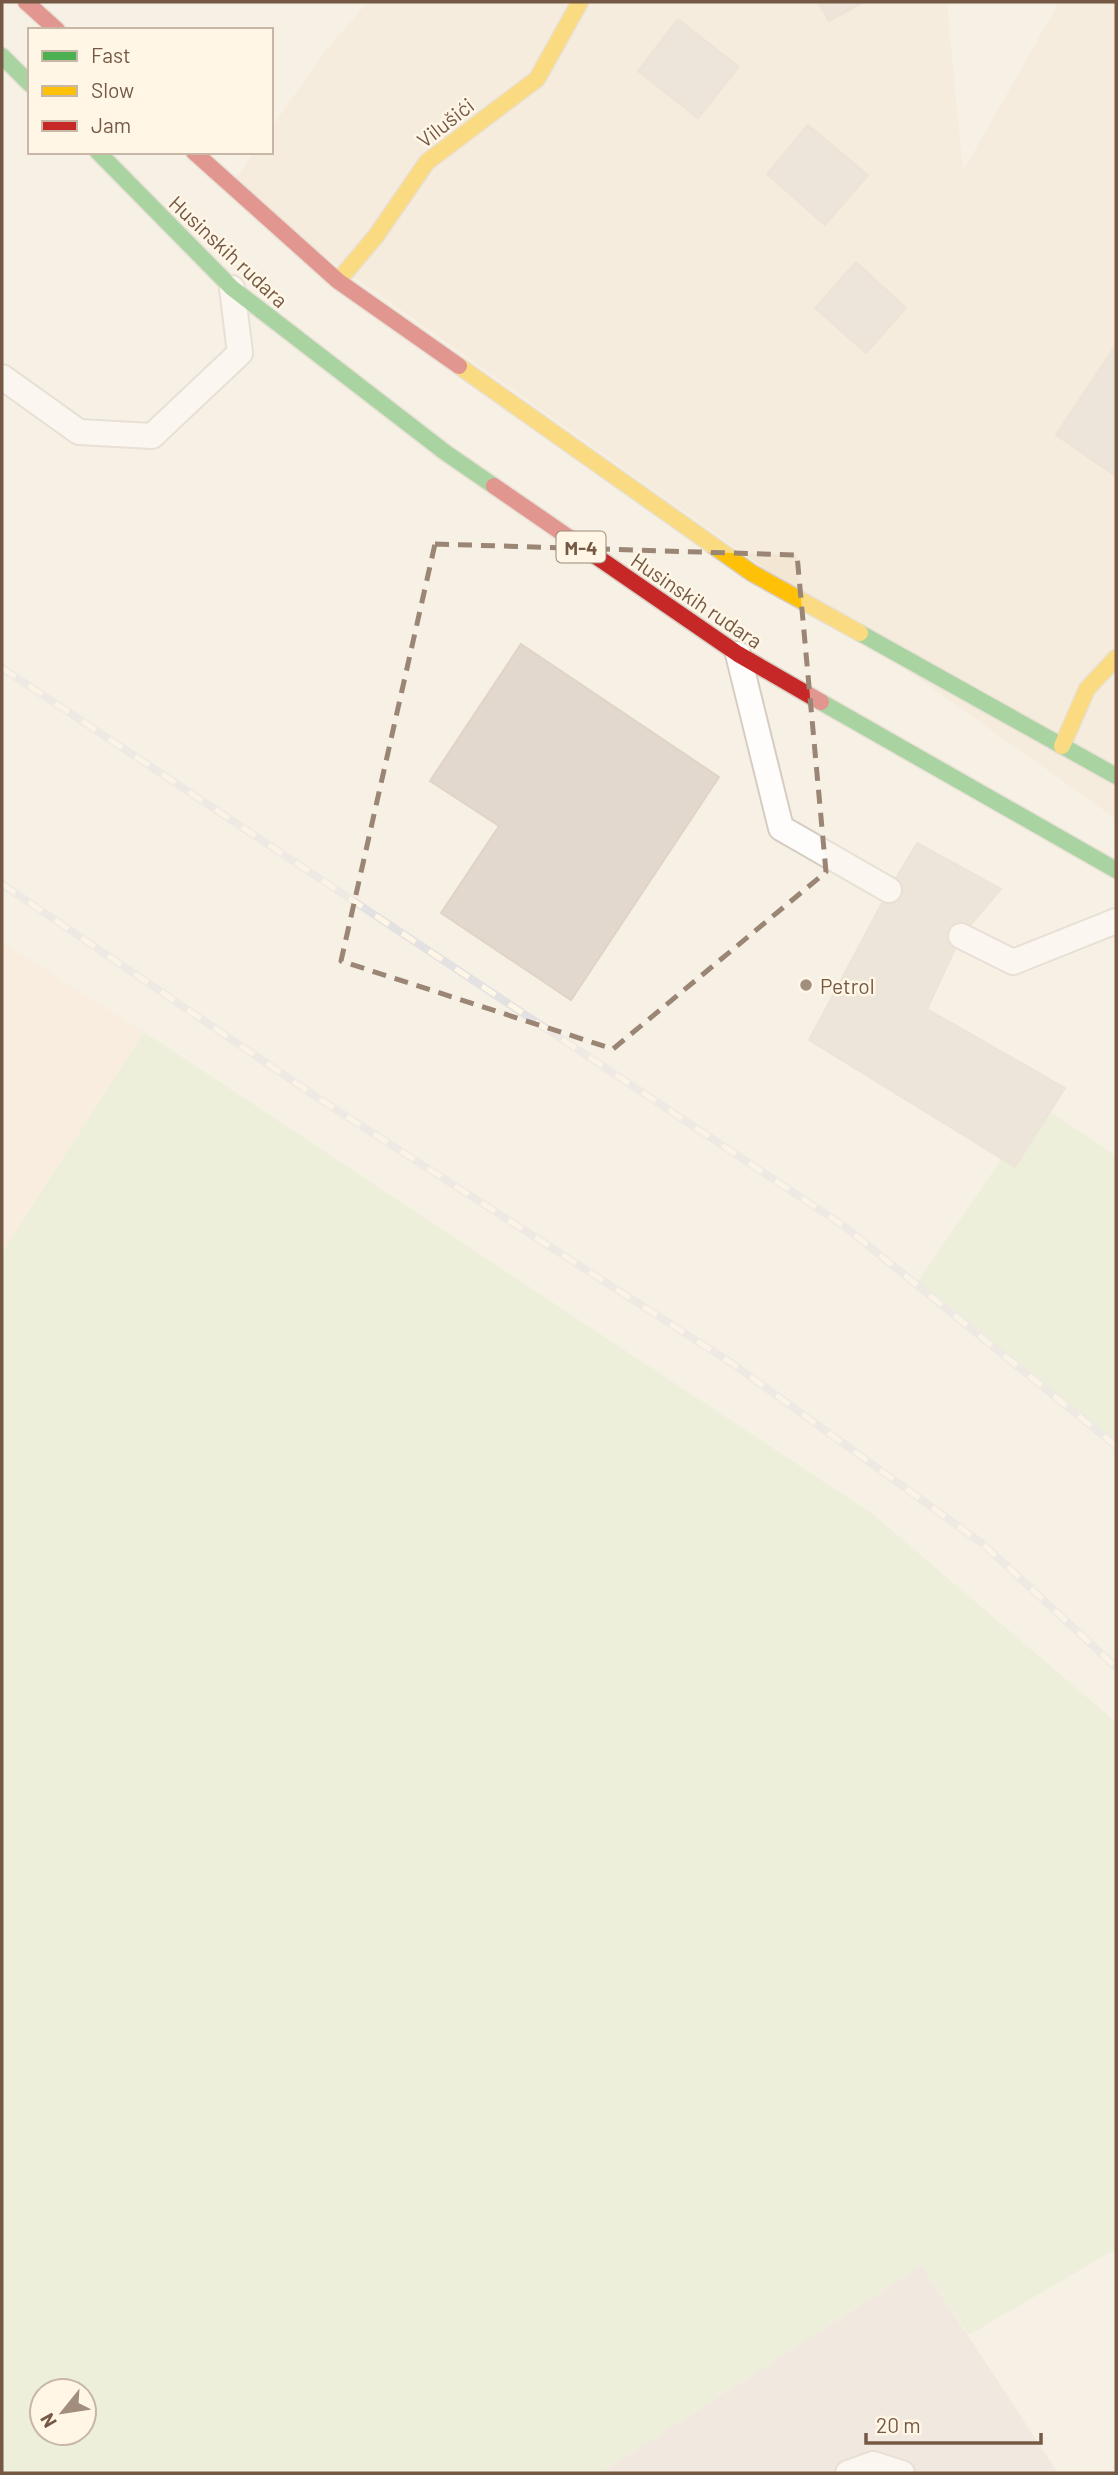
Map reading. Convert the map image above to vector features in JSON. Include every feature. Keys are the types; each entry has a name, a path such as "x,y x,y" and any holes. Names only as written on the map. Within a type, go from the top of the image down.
{"main road":[{"path":"26,2 55,28"},
{"name":"Vilušići","path":"338,281 376,236 426,162 537,79 580,2"},
{"path":"2,56 28,82"},
{"name":"Husinskih rudara","path":"100,154 232,288 446,453 738,654 1116,870"},
{"path":"196,154 338,281 752,573 1116,776"},
{"path":"1062,746 1087,690 1116,657"}],"lane":[{"path":"2,377 79,432 152,436 240,353 232,288"},
{"path":"738,654 781,828 889,890"},
{"path":"961,936 1013,962 1116,921"},
{"path":"848,2473 873,2464 902,2473"}],"highlighted area":[{"path":"435,544 797,555 826,872 613,1049 341,961"}],"shaded area":[{"path":"368,2 947,2 963,171 1059,2 1116,2 1116,819 229,188 253,154 273,154 273,125 325,51"},
{"path":"2,942 144,1032 2,1253"},
{"path":"922,2265 1058,2473 600,2473"}],"green space":[{"path":"144,1032 874,1515 1116,1722 1116,2249 969,2335 922,2265 600,2473 2,2473 2,1253"},
{"path":"1039,1104 1116,1156 1116,1446 916,1284"}],"building":[{"path":"818,2 864,2 829,21"},
{"path":"678,19 739,67 698,118 638,71"},
{"path":"808,125 868,175 825,225 767,174"},
{"path":"856,262 906,308 866,353 815,308"},
{"path":"1116,345 1116,476 1056,435"},
{"path":"521,644 719,777 571,1000 441,913 499,826 430,781"},
{"path":"917,843 1001,889 961,936 927,1009 1065,1088 1015,1167 809,1040"}],"railway":[{"path":"2,668 844,1226 1116,1446"},
{"path":"2,884 318,1098 733,1364 983,1544 1116,1667"}],"traffic: fast":[{"path":"2,56 28,82"},
{"path":"100,154 232,288 446,453 494,486"},
{"path":"860,633 1116,776"},
{"path":"821,702 1116,870"}],"traffic: slow":[{"path":"338,281 376,236 427,162 537,79 580,2"},
{"path":"459,366 752,573 860,633"},
{"path":"1062,746 1087,689 1116,658"}],"traffic: jam":[{"path":"26,2 55,28"},
{"path":"196,154 338,281 459,366"},
{"path":"494,486 738,654 821,702"}],"place":[{"name":"Petrol","path":"806,985"}]}
